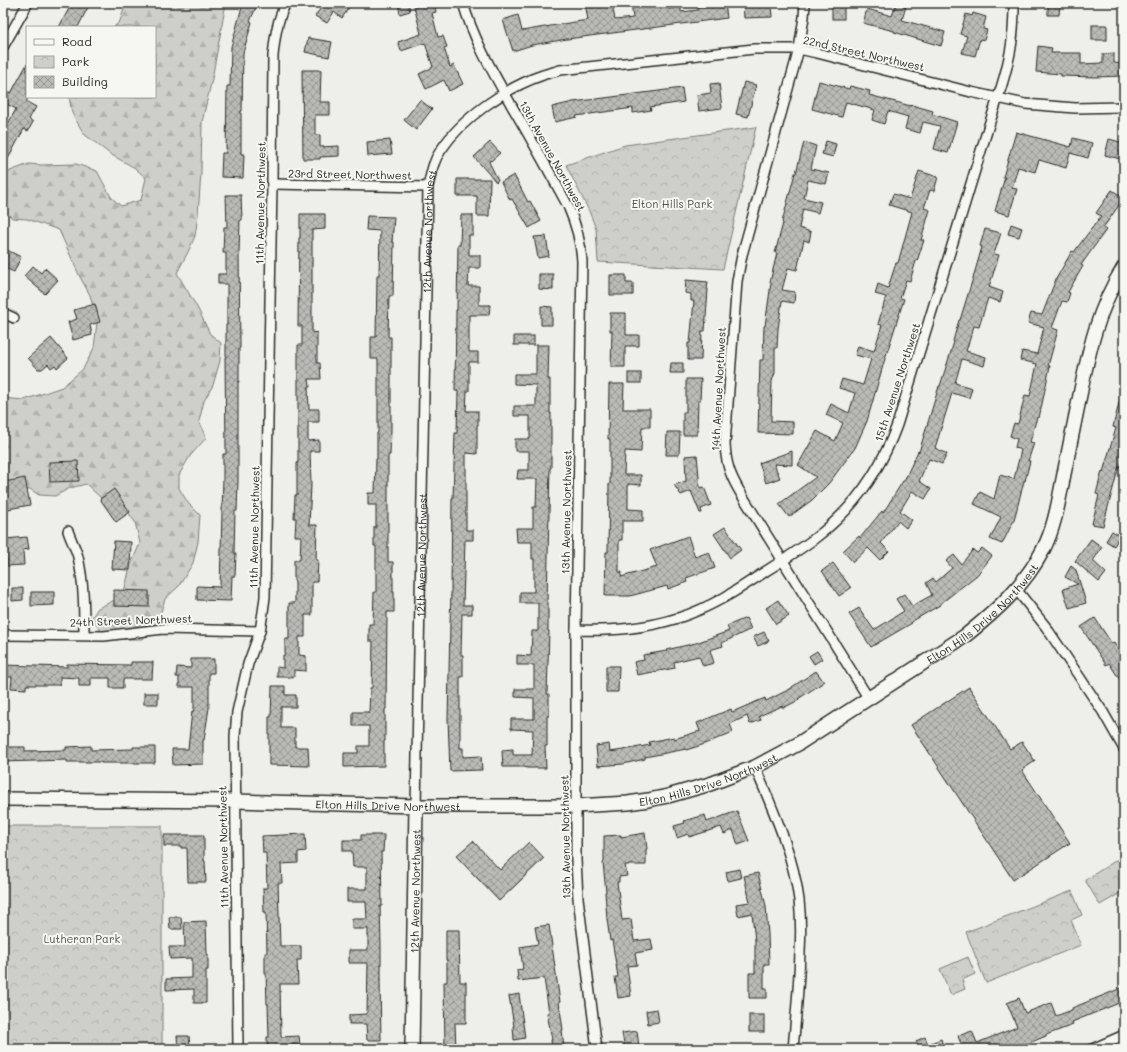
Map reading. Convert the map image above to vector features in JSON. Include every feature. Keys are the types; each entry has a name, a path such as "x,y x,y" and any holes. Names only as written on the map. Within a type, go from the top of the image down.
{"main road":[{"name":"Elton Hills Drive Northwest","path":"3,799 235,801 416,806 576,806 628,803 668,796 710,784 755,767 798,744 964,636 989,616 1016,589 1031,570 1044,549 1051,531 1061,491 1090,347 1104,304 1124,267"},
{"name":"12th Avenue Northwest","path":"412,1049 416,806"}],"street":[{"path":"3,47 28,3"},
{"name":"11th Avenue Northwest","path":"238,1049 235,736 237,712 248,664 260,631 266,580 273,56 275,36 280,14 286,3"},
{"name":"13th Avenue Northwest","path":"463,3 474,36 487,62 568,206 577,228 581,250 576,630 576,860 578,898 598,1049"},
{"name":"14th Avenue Northwest","path":"805,3 799,50 742,255 737,281 725,444 726,455 728,469 734,481 869,699"},
{"name":"15th Avenue Northwest","path":"576,630 624,630 644,626 678,618 723,598 815,538 852,505 875,474 887,451 908,391 1004,80 1011,49 1014,22 1014,3"},
{"path":"3,26 12,32"},
{"name":"22nd Street Northwest","path":"505,93 527,81 560,70 754,49 799,50 832,56 1025,104 1062,107 1124,107"},
{"name":"12th Avenue Northwest","path":"416,806 428,187 432,168 440,151 452,135 466,120 487,104 505,93"},
{"name":"23rd Street Northwest","path":"272,184 428,187"},
{"path":"3,313 14,318"},
{"path":"68,531 78,556 82,578 84,635"},
{"path":"1016,589 1051,634 1103,712 1124,750"},
{"name":"24th Street Northwest","path":"3,635 104,636 163,629 260,631"},
{"path":"755,767 774,811 791,859 799,900 801,922 800,971 792,1049"},
{"path":"1092,1049 1124,1035"}],"green space":[{"path":"126,3 226,3 212,79 202,122 201,173 195,236 177,273 198,309 210,334 221,343 220,361 213,385 204,401 199,421 206,438 190,456 179,475 179,488 188,503 200,515 198,542 193,563 179,586 165,599 157,624 143,639 121,639 104,636 92,617 98,608 123,596 130,567 140,543 135,522 122,504 101,498 86,484 70,488 55,496 39,495 30,489 11,491 3,497 3,398 24,400 62,387 83,369 94,348 97,322 90,295 80,277 59,230 27,219 12,218 3,209 3,180 10,171 29,164 76,164 97,171 111,197 121,206 141,200 146,178 135,168 110,154 84,134 72,113 69,98 156,98 156,26 115,26 120,21"},
{"name":"Elton Hills Park","path":"756,127 723,269 598,262 596,229 589,211 566,165 625,145"},
{"name":"Lutheran Park","path":"3,826 162,826 162,1049 3,1049"},
{"path":"1123,856 1124,891 1100,905 1085,880"},
{"path":"1072,891 1082,915 1071,920 1081,945 986,983 966,932"},
{"path":"968,957 975,974 962,980 965,989 951,995 940,969"}],"building":[{"path":"72,3 90,3 78,26 60,26"},
{"path":"243,3 258,3 250,21 252,22 243,53 241,154 244,154 243,178 221,177 222,153 226,153 227,86 230,86 231,47"},
{"path":"320,3 352,3 342,18 334,12 327,23 315,16 323,5"},
{"path":"398,3 408,3 410,11 400,14"},
{"path":"434,3 436,12 432,13 438,37 443,36 447,47 444,48 450,67 454,65 463,84 449,91 444,80 426,89 419,74 433,67 425,43 401,51 398,42 421,34 414,6"},
{"path":"585,3 612,3 615,20 633,18 631,3 668,3 668,9 681,7 681,12 698,10 698,7 725,3 727,18 567,39 532,45 513,51 503,20 518,15 522,31 588,20"},
{"path":"771,3 772,17 744,18 743,4"},
{"path":"832,3 844,3 844,19 832,19"},
{"path":"1048,3 1060,3 1059,15 1048,15"},
{"path":"896,4 906,6 902,20 945,32 941,46 863,23 867,9 892,16"},
{"path":"973,13 986,17 983,29 987,30 984,40 980,39 975,56 962,53 967,36 960,34 966,14 972,16"},
{"path":"1092,25 1107,25 1107,40 1092,40"},
{"path":"308,38 332,42 329,57 305,52"},
{"path":"1038,46 1052,48 1051,53 1081,53 1081,64 1103,63 1103,54 1114,53 1114,63 1124,64 1124,76 1061,76 1061,74 1036,72"},
{"path":"26,66 26,98 27,102 36,107 29,119 33,122 28,131 24,129 3,168 3,133 16,109 3,101 8,92 11,93"},
{"path":"302,70 321,70 320,102 330,102 330,115 315,115 315,135 320,135 320,147 339,146 339,156 320,157 320,159 303,159"},
{"path":"819,81 849,89 850,86 870,91 869,95 933,111 932,114 957,122 948,153 934,149 940,126 923,122 920,133 905,129 908,117 888,111 884,124 872,120 875,110 846,102 842,117 812,109"},
{"path":"744,82 756,85 748,117 736,114"},
{"path":"719,83 722,108 699,111 697,95 711,93 710,84"},
{"path":"682,88 684,102 650,107 651,110 633,113 633,108 576,116 577,117 555,122 552,107 573,102"},
{"path":"420,100 432,109 416,130 404,120"},
{"path":"1016,132 1071,147 1073,138 1092,143 1088,158 1070,153 1066,168 1039,160 1035,172 1018,167 1012,188 1017,189 1009,215 995,211"},
{"path":"1109,139 1124,143 1124,160 1105,155"},
{"path":"390,140 392,154 368,156 367,142"},
{"path":"826,141 836,144 833,157 822,154"},
{"path":"490,142 500,153 489,162 498,180 496,182 474,157"},
{"path":"804,142 816,146 811,169 829,173 826,184 808,180 804,198 821,202 818,213 803,209 799,228 811,232 809,242 804,240 797,270 788,268 782,290 795,292 794,303 782,301 777,348 775,348 775,373 772,381 771,421 793,422 793,434 758,433 760,360 763,360 764,326 770,282 782,222"},
{"path":"919,171 938,177 934,191 930,190 924,208 930,210 921,240 924,240 910,281 906,280 900,298 904,299 867,421 855,448 829,483 812,500 789,517 779,504 816,477 798,465 817,431 835,441 843,423 826,415 831,404 849,413 855,393 839,388 842,379 863,385 871,359 855,355 858,346 874,351 882,325 878,324 886,297 875,294 878,284 888,288 896,263 898,263 912,212 889,205 893,194 910,199"},
{"path":"514,175 528,202 530,201 541,221 529,228 512,199 510,200 501,182"},
{"path":"457,179 490,179 489,216 477,216 477,196 457,196"},
{"path":"1112,190 1124,198 1103,228 1106,230 1081,265 1083,266 1068,292 1070,293 1067,302 1062,301 1052,328 1058,330 1048,366 1050,366 1039,418 1037,417 1030,442 1034,443 1028,461 1030,461 1014,520 1002,544 990,539 1001,517 974,504 980,492 994,499 1000,475 1014,479 1021,450 1015,448 1017,439 1010,436 1014,423 1018,424 1025,395 1030,396 1037,364 1020,360 1022,351 1037,354 1044,327 1028,323 1031,313 1042,315 1056,279 1072,251 1074,252 1101,216 1096,213"},
{"path":"226,195 241,195 242,220 240,220 239,253 240,348 238,382 238,481 237,511 235,511 234,553 236,553 235,576 232,576 231,601 197,600 197,586 220,587 223,454 226,454 225,357 227,284 218,284 218,274 226,274 226,253 223,253 224,227 227,227"},
{"path":"300,214 325,214 325,229 312,230 312,333 317,332 317,363 320,363 321,379 309,379 310,387 308,387 309,409 319,409 319,422 308,422 308,441 319,440 319,451 310,451 311,485 309,525 317,525 317,582 312,582 312,615 305,615 305,637 299,637 299,655 306,656 306,671 294,670 294,677 277,677 277,667 283,668 285,639 289,639 289,603 295,603 294,560 300,560 301,536 295,536 296,518 294,518 295,495 297,495 298,463 298,345 302,345 302,326 298,326"},
{"path":"461,215 473,215 473,235 469,235 469,255 480,255 480,268 469,268 468,286 479,286 479,305 490,305 489,315 469,315 469,352 478,352 478,362 469,362 469,391 467,391 466,411 478,411 478,425 477,454 466,453 466,530 473,530 473,540 465,540 463,605 472,605 472,614 462,614 461,655 463,655 463,677 460,677 460,748 463,748 463,757 481,756 482,770 450,771 448,719 452,498 455,433 457,433 458,391 455,391 456,310 458,245 460,245"},
{"path":"367,216 394,217 392,242 394,242 393,296 389,296 388,337 391,337 391,429 390,455 388,455 388,562 393,562 394,612 387,612 384,766 344,767 344,753 358,753 358,746 369,746 369,726 353,726 353,712 369,712 370,688 372,688 373,641 369,641 369,624 373,624 374,592 376,592 376,546 374,546 374,527 376,527 376,505 368,505 368,493 375,493 377,459 378,359 371,359 371,337 376,337 377,275 379,275 380,231 366,230"},
{"path":"1011,224 1022,228 1019,237 1008,234"},
{"path":"985,229 1001,233 994,254 999,255 989,287 1003,292 1000,302 988,298 979,327 974,326 966,351 986,357 984,366 962,359 955,383 972,388 969,398 952,393 935,448 947,454 942,464 929,459 919,481 931,489 925,499 912,491 900,511 912,520 906,528 898,521 881,543 889,551 880,560 868,548 853,562 843,551 859,536 860,538 882,511 883,513 904,481 918,451 919,452 973,278 982,247 980,246"},
{"path":"546,236 549,256 538,258 534,237"},
{"path":"3,248 21,257 14,272 3,267"},
{"path":"33,266 41,273 45,268 58,280 45,294 24,276"},
{"path":"539,274 553,274 553,290 539,289"},
{"path":"610,275 626,275 626,283 633,283 633,295 610,295"},
{"path":"686,280 708,282 705,331 702,331 701,360 688,360 688,343 690,343 694,301 691,301 691,294 685,293"},
{"path":"95,304 100,322 90,325 92,335 73,340 68,322 77,319 74,310"},
{"path":"541,306 552,307 552,325 541,325"},
{"path":"610,313 626,313 626,335 639,335 639,346 625,346 625,367 611,367 612,331 610,331"},
{"path":"514,336 534,336 534,345 514,345"},
{"path":"51,338 68,358 57,368 55,365 51,368 48,364 42,369 38,369 28,358"},
{"path":"536,345 549,345 548,379 550,379 551,413 547,602 549,631 547,694 549,694 549,716 547,716 547,746 545,746 546,768 503,767 502,750 513,749 513,755 532,755 533,730 511,729 511,719 534,719 534,698 515,697 515,689 534,689 534,665 517,665 517,655 531,656 532,631 538,631 538,603 520,603 520,592 534,592 534,559 532,559 532,542 517,542 516,528 533,528 533,507 536,507 537,479 517,479 518,470 529,470 529,451 515,451 515,439 530,439 530,416 514,416 514,406 536,406 536,385 514,384 514,374 536,374"},
{"path":"671,363 683,363 683,373 670,373"},
{"path":"628,373 641,373 641,383 628,383"},
{"path":"686,379 701,379 700,401 698,401 697,435 683,435 683,412 686,412"},
{"path":"609,384 624,384 623,409 650,409 650,427 642,427 641,452 625,451 624,475 641,475 641,485 628,484 628,509 643,510 643,521 622,521 622,540 619,540 619,572 622,572 621,577 657,567 650,550 688,536 695,557 709,552 715,568 686,578 687,582 668,589 667,586 630,596 605,596 610,484 610,439 608,439"},
{"path":"1121,395 1124,395 1124,455 1121,467 1119,466 1103,526 1092,524 1099,495 1096,494 1116,428 1113,427"},
{"path":"667,432 680,432 679,455 666,455"},
{"path":"792,451 792,465 774,464 780,478 766,483 759,463"},
{"path":"697,455 700,488 704,487 711,505 701,509 702,513 700,513 691,491 681,495 674,485 686,481 685,456"},
{"path":"78,461 79,481 50,482 49,462"},
{"path":"25,478 30,505 8,509 4,482"},
{"path":"114,489 130,512 116,522 100,499"},
{"path":"725,527 741,550 730,558 714,534"},
{"path":"1112,531 1120,536 1114,546 1106,541"},
{"path":"27,537 29,549 23,550 24,565 7,566 5,539"},
{"path":"1091,539 1102,547 1093,561 1106,573 1099,582 1075,561"},
{"path":"114,541 131,542 130,570 112,569"},
{"path":"982,548 992,556 977,575 940,605 871,647 849,614 859,608 874,630 904,611 896,599 904,594 912,606 932,595 926,583 933,578 936,582 952,568 946,561 954,555 961,564 973,550 977,553"},
{"path":"833,563 851,588 839,596 822,571"},
{"path":"1071,566 1076,570 1086,603 1069,608 1063,589 1078,584 1065,577"},
{"path":"12,588 23,588 23,600 12,601"},
{"path":"114,590 149,591 149,607 114,606"},
{"path":"31,592 54,592 54,605 31,606"},
{"path":"778,600 789,616 776,624 766,608"},
{"path":"746,618 751,629 722,643 723,646 710,650 714,663 703,666 699,656 674,662 675,668 637,675 634,662 644,660 643,655 667,651 666,650 696,643 729,631 727,626"},
{"path":"1095,618 1124,659 1124,686 1109,663 1106,665 1081,627"},
{"path":"764,632 769,641 758,646 753,637"},
{"path":"817,651 822,659 814,664 809,656"},
{"path":"191,659 214,659 214,673 209,673 209,708 203,740 203,764 173,765 172,749 188,749 192,711 194,711 194,687 179,687 179,677 176,677 177,667 191,668"},
{"path":"131,662 153,662 152,679 123,679 123,688 110,688 110,678 91,678 91,686 79,686 79,678 60,677 60,685 26,685 26,689 11,688 12,677 3,677 3,665 67,667 67,664 131,665"},
{"path":"606,666 619,666 618,692 606,692"},
{"path":"816,671 824,682 798,699 799,700 783,708 782,706 759,716 761,720 750,724 747,716 730,724 733,732 686,750 645,757 645,759 623,764 598,766 596,746 609,744 610,752 650,745 649,742 674,737 674,739 700,731 697,723 731,709 732,712 765,698 766,701 792,688"},
{"path":"272,686 285,686 285,695 296,695 296,707 281,707 281,728 295,728 295,747 308,747 309,766 269,765 269,717 271,717"},
{"path":"969,687 1010,749 1022,742 1035,761 1022,770 1070,843 1013,880 911,725"},
{"path":"144,693 158,693 158,704 144,704"},
{"path":"91,746 91,750 155,747 155,763 67,762 67,760 3,762 3,747 25,747 25,751 66,750 66,747"},
{"path":"737,811 749,841 738,845 733,830 724,834 721,827 689,837 688,834 677,838 674,826 685,823 684,821 705,815 707,822"},
{"path":"645,833 647,849 646,865 625,865 627,876 619,877 619,882 617,882 622,920 631,919 634,941 651,939 653,950 635,953 637,965 627,966 631,996 618,998 615,977 618,977 607,919 603,863 604,836 621,835 621,837"},
{"path":"305,834 306,851 298,852 298,863 281,864 282,883 278,883 280,946 301,946 301,960 297,960 298,984 280,984 281,1037 299,1036 300,1045 285,1045 285,1049 269,1049 269,1045 267,1046 267,1037 269,1037 265,973 265,953 267,953 266,912 264,912 263,888 267,888 266,853 263,853 262,836"},
{"path":"164,835 204,835 206,882 188,882 187,848 181,848 181,846 164,846"},
{"path":"361,835 384,835 383,852 381,852 382,906 380,906 381,1040 367,1040 366,1024 349,1024 349,1015 367,1014 368,963 349,963 349,950 368,950 368,929 352,929 352,919 367,919 366,902 347,902 347,889 367,889 367,867 353,867 352,851 343,851 343,840 361,840"},
{"path":"473,841 500,870 529,842 544,858 499,901 456,856"},
{"path":"739,869 741,878 728,881 726,872"},
{"path":"758,873 766,906 769,964 764,964 764,988 767,988 767,998 749,998 749,973 755,973 755,941 752,913 738,916 736,904 750,902 744,876"},
{"path":"169,917 181,917 182,929 170,929"},
{"path":"206,921 208,970 206,970 206,1003 194,1003 194,989 166,990 166,979 192,978 192,958 170,959 169,947 185,947 184,922"},
{"path":"549,925 560,1002 564,1049 552,1049 544,978 518,981 517,970 523,969 520,947 538,944 535,927"},
{"path":"446,930 459,930 460,982 466,982 466,1023 455,1023 456,1049 445,1049 444,982 447,982"},
{"path":"1124,987 1124,1001 1072,1022 1073,1025 1015,1049 963,1049 958,1036 972,1031 977,1043 1017,1027 1007,1003 1019,998 1025,1013 1051,1003 1056,1016"},
{"path":"519,994 525,1038 514,1040 514,1026 509,996"},
{"path":"657,1009 659,1022 648,1024 646,1011"},
{"path":"749,1015 764,1015 764,1032 749,1032"},
{"path":"637,1031 639,1047 625,1049 622,1033"},
{"path":"177,1036 189,1036 190,1048 178,1048"},
{"path":"925,1037 928,1044 941,1039 944,1049 917,1049 919,1047 916,1041"}]}
